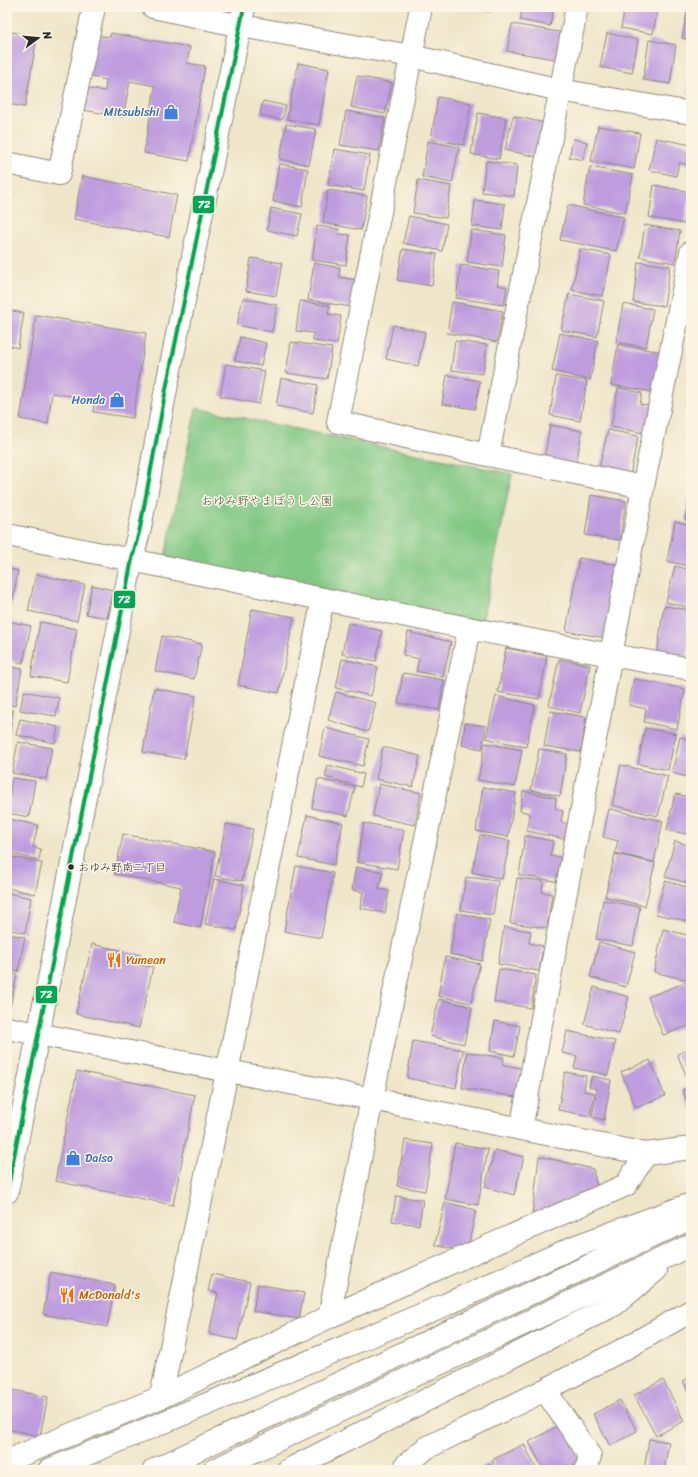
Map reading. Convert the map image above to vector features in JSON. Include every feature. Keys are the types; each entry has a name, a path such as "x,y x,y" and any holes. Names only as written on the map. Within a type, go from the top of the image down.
{"street":[{"path":"7,163 59,174 94,7"},
{"path":"153,7 243,16 560,90 691,113"},
{"path":"421,7 338,422 643,487"},
{"path":"488,455 577,7"},
{"path":"7,1192 132,559 140,528 165,394 243,16"},
{"path":"521,1129 643,487 691,252"},
{"path":"7,535 132,559 468,629 691,669"},
{"path":"161,1397 323,599"},
{"path":"329,1317 468,629"},
{"path":"7,1028 646,1154 691,1148"},
{"path":"7,1461 161,1397 329,1317 626,1185 646,1154"},
{"path":"49,1470 447,1304 576,1246 691,1204"},
{"path":"154,1470 691,1218"},
{"path":"214,1470 686,1248"},
{"path":"288,1470 614,1305 686,1248"},
{"path":"405,1470 406,1465 426,1448 545,1390 690,1313"},
{"path":"545,1390 590,1456 586,1470"}],"green space":[{"name":"おゆみ野やまぼうし公園","path":"196,408 512,474 482,623 165,557"}],"building":[{"path":"473,7 491,7 490,12"},
{"path":"523,7 554,7 550,26 520,20"},
{"path":"625,7 658,7 653,34 621,28"},
{"path":"688,7 691,7 691,40 682,38"},
{"path":"512,24 565,33 561,60 507,51"},
{"path":"7,31 37,37 25,107 7,104"},
{"path":"111,33 190,47 187,63 205,66 189,161 144,153 155,86 130,81 123,117 83,110 87,88 105,91 106,80 88,76 95,35 110,37"},
{"path":"607,33 638,40 632,73 600,67"},
{"path":"649,40 676,45 670,84 643,80"},
{"path":"298,63 329,69 319,125 287,119"},
{"path":"691,70 691,93 687,92"},
{"path":"357,76 392,83 385,114 351,107"},
{"path":"438,97 471,103 464,145 431,139"},
{"path":"263,101 286,106 282,120 260,115"},
{"path":"346,111 385,118 379,151 340,145"},
{"path":"478,113 506,118 499,159 471,154"},
{"path":"513,116 545,123 538,157 505,150"},
{"path":"286,124 316,129 309,165 280,159"},
{"path":"598,126 640,133 634,169 591,161"},
{"path":"656,138 691,145 691,165 679,163 676,176 649,170"},
{"path":"573,139 587,142 583,160 569,157"},
{"path":"428,141 459,147 452,183 422,177"},
{"path":"334,149 370,155 364,191 328,185"},
{"path":"486,161 517,165 514,196 482,192"},
{"path":"279,164 308,169 302,207 273,201"},
{"path":"590,167 633,175 625,213 583,205"},
{"path":"82,176 177,195 169,237 74,219"},
{"path":"418,180 451,186 446,218 413,213"},
{"path":"654,185 690,192 684,224 649,217"},
{"path":"328,190 367,196 361,230 323,223"},
{"path":"475,200 505,204 502,230 472,226"},
{"path":"568,205 624,217 616,251 560,240"},
{"path":"271,208 302,214 297,236 267,230"},
{"path":"409,216 447,224 442,251 403,243"},
{"path":"645,225 680,231 675,263 640,257"},
{"path":"317,226 339,229 338,234 350,235 346,265 312,260"},
{"path":"471,230 506,235 502,267 467,262"},
{"path":"403,249 437,254 432,286 397,280"},
{"path":"580,249 611,255 603,296 572,290"},
{"path":"251,258 282,263 276,296 246,291"},
{"path":"638,262 670,266 664,306 633,302"},
{"path":"314,263 340,268 339,277 356,280 351,307 308,300"},
{"path":"461,265 499,271 497,285 507,287 504,305 456,298"},
{"path":"569,294 604,301 597,337 561,330"},
{"path":"243,298 277,305 272,332 237,325"},
{"path":"300,301 330,306 328,314 341,316 337,344 313,341 313,333 296,331"},
{"path":"452,302 503,311 497,342 447,333"},
{"path":"623,304 653,309 646,347 616,342"},
{"path":"7,310 24,313 18,348 7,345"},
{"path":"36,315 146,333 133,418 93,412 95,400 52,393 48,424 20,419"},
{"path":"393,325 425,332 418,366 386,359"},
{"path":"560,333 598,341 590,380 552,371"},
{"path":"240,337 266,343 261,366 235,361"},
{"path":"455,341 487,345 483,374 451,370"},
{"path":"291,342 332,348 327,379 286,373"},
{"path":"618,344 661,352 654,392 611,385"},
{"path":"226,364 265,371 259,404 220,396"},
{"path":"447,375 480,381 475,409 442,404"},
{"path":"556,376 587,381 580,421 550,415"},
{"path":"281,378 318,385 313,413 276,406"},
{"path":"618,388 642,393 640,404 659,407 654,435 611,427"},
{"path":"550,425 582,431 576,465 544,459"},
{"path":"608,430 638,436 630,475 599,468"},
{"path":"691,492 691,522 685,520"},
{"path":"591,495 626,501 620,540 585,535"},
{"path":"675,521 691,525 691,567 667,561"},
{"path":"579,558 619,565 606,638 566,631"},
{"path":"675,566 691,570 691,608 666,602"},
{"path":"7,568 18,571 12,603 7,602"},
{"path":"36,574 85,585 77,621 28,611"},
{"path":"92,585 113,590 107,618 86,614"},
{"path":"664,606 691,610 691,632 687,658 657,653"},
{"path":"252,609 294,617 279,693 238,685"},
{"path":"7,621 31,626 23,663 7,660"},
{"path":"40,622 77,629 67,682 31,676"},
{"path":"348,623 382,631 376,661 342,654"},
{"path":"408,632 451,642 443,677 416,671 419,659 403,655"},
{"path":"162,636 202,644 194,679 155,671"},
{"path":"506,648 547,656 539,699 498,692"},
{"path":"342,659 378,667 371,696 336,688"},
{"path":"559,659 590,665 580,713 549,706"},
{"path":"7,666 22,669 15,706 7,704"},
{"path":"403,673 444,680 439,710 398,703"},
{"path":"634,679 685,689 677,729 644,722 646,709 629,705"},
{"path":"154,688 196,696 184,759 143,752"},
{"path":"24,691 59,698 56,716 20,710"},
{"path":"336,692 376,703 368,732 328,720"},
{"path":"496,696 535,705 526,747 486,738"},
{"path":"7,709 13,710 8,741 7,740"},
{"path":"550,711 586,717 581,752 544,746"},
{"path":"20,719 58,727 55,743 16,735"},
{"path":"465,723 486,726 482,749 462,745"},
{"path":"325,728 369,739 363,766 319,756"},
{"path":"645,728 676,734 668,770 638,764"},
{"path":"680,737 691,740 691,778 672,773"},
{"path":"18,742 52,748 46,779 12,773"},
{"path":"485,743 522,750 515,787 478,780"},
{"path":"383,747 420,756 413,787 376,779"},
{"path":"539,749 567,754 560,796 531,790"},
{"path":"328,765 364,774 361,787 325,777"},
{"path":"621,765 668,776 658,816 612,805"},
{"path":"12,778 35,781 29,817 7,813"},
{"path":"318,779 355,787 348,816 312,808"},
{"path":"379,784 421,793 415,825 373,816"},
{"path":"483,787 516,793 508,837 476,831"},
{"path":"523,791 556,798 555,808 563,811 561,822 569,824 564,839 527,831 530,813 520,811"},
{"path":"675,794 691,797 691,835 667,830"},
{"path":"609,809 663,821 654,862 615,853 618,841 603,837"},
{"path":"307,815 343,823 334,865 298,858"},
{"path":"8,819 38,825 33,847 41,849 39,860 7,853"},
{"path":"364,823 404,830 397,869 357,862"},
{"path":"226,824 253,829 242,881 215,876"},
{"path":"123,834 215,852 200,928 174,922 181,887 115,874"},
{"path":"480,835 510,841 502,879 472,872"},
{"path":"525,836 553,841 550,856 565,858 560,882 519,875"},
{"path":"675,841 691,846 691,884 665,877"},
{"path":"615,854 655,863 645,906 605,897"},
{"path":"7,856 42,863 35,894 7,888"},
{"path":"296,866 333,873 321,938 284,931"},
{"path":"356,867 383,872 379,889 389,891 385,913 360,908 363,892 352,890"},
{"path":"466,877 498,881 493,915 461,910"},
{"path":"517,878 543,881 542,892 552,894 547,928 510,923"},
{"path":"214,879 244,885 236,930 205,924"},
{"path":"665,881 691,888 691,922 656,914"},
{"path":"7,893 31,898 25,933 7,929"},
{"path":"603,900 640,907 633,946 596,939"},
{"path":"457,913 490,920 482,961 450,954"},
{"path":"504,927 531,931 529,943 543,946 539,971 498,964"},
{"path":"663,929 691,936 691,961 687,980 654,972"},
{"path":"7,934 25,937 18,972 7,969"},
{"path":"599,942 635,952 626,987 590,977"},
{"path":"92,944 141,955 139,965 153,967 139,1028 76,1014"},
{"path":"445,957 480,964 471,1003 438,996"},
{"path":"499,969 536,975 531,1008 494,1002"},
{"path":"7,973 17,975 10,1007 7,1007"},
{"path":"689,981 691,986 691,1025 663,1035 648,997"},
{"path":"594,987 629,997 619,1034 584,1024"},
{"path":"439,999 472,1007 464,1044 430,1036"},
{"path":"495,1021 520,1026 514,1056 490,1051"},
{"path":"567,1031 615,1041 608,1075 574,1068 577,1056 562,1053"},
{"path":"413,1041 463,1050 456,1088 407,1078"},
{"path":"691,1048 691,1081 689,1082 677,1054"},
{"path":"467,1052 504,1058 503,1065 521,1068 516,1097 462,1088"},
{"path":"650,1060 665,1096 636,1108 621,1072"},
{"path":"77,1071 195,1095 173,1205 55,1181"},
{"path":"565,1072 586,1076 584,1091 595,1093 590,1116 558,1110"},
{"path":"592,1076 611,1080 604,1120 592,1117 597,1089 589,1087"},
{"path":"691,1086 691,1110 682,1090"},
{"path":"405,1140 433,1144 425,1191 397,1186"},
{"path":"455,1143 488,1149 478,1205 445,1199"},
{"path":"495,1150 524,1157 514,1195 485,1187"},
{"path":"539,1156 593,1169 597,1187 532,1216"},
{"path":"396,1196 423,1200 419,1225 392,1221"},
{"path":"445,1202 476,1210 467,1252 435,1245"},
{"path":"51,1272 115,1285 107,1327 43,1314"},
{"path":"212,1274 250,1282 237,1340 209,1334 218,1293 208,1291"},
{"path":"258,1284 304,1293 299,1319 253,1311"},
{"path":"691,1377 691,1397 683,1381"},
{"path":"663,1380 684,1421 656,1436 634,1395"},
{"path":"13,1390 48,1397 40,1436 7,1429 7,1418"},
{"path":"620,1400 637,1431 610,1446 593,1414"},
{"path":"563,1423 584,1460 567,1470 544,1470 529,1442"},
{"path":"649,1439 669,1442 664,1470 644,1470"},
{"path":"524,1444 537,1470 496,1470 492,1460"},
{"path":"489,1463 492,1470 476,1470"}],"transit line":[{"name":"72","path":"7,1192 132,559 140,528 165,394 244,7"}],"place":[{"name":"Mitsubishi","path":"171,112"},
{"name":"Honda","path":"117,400"},
{"name":"おゆみ野南二丁目","path":"71,867"},
{"name":"Yumean","path":"114,960"},
{"name":"Daiso","path":"73,1158"},
{"name":"McDonald's","path":"67,1295"}]}
